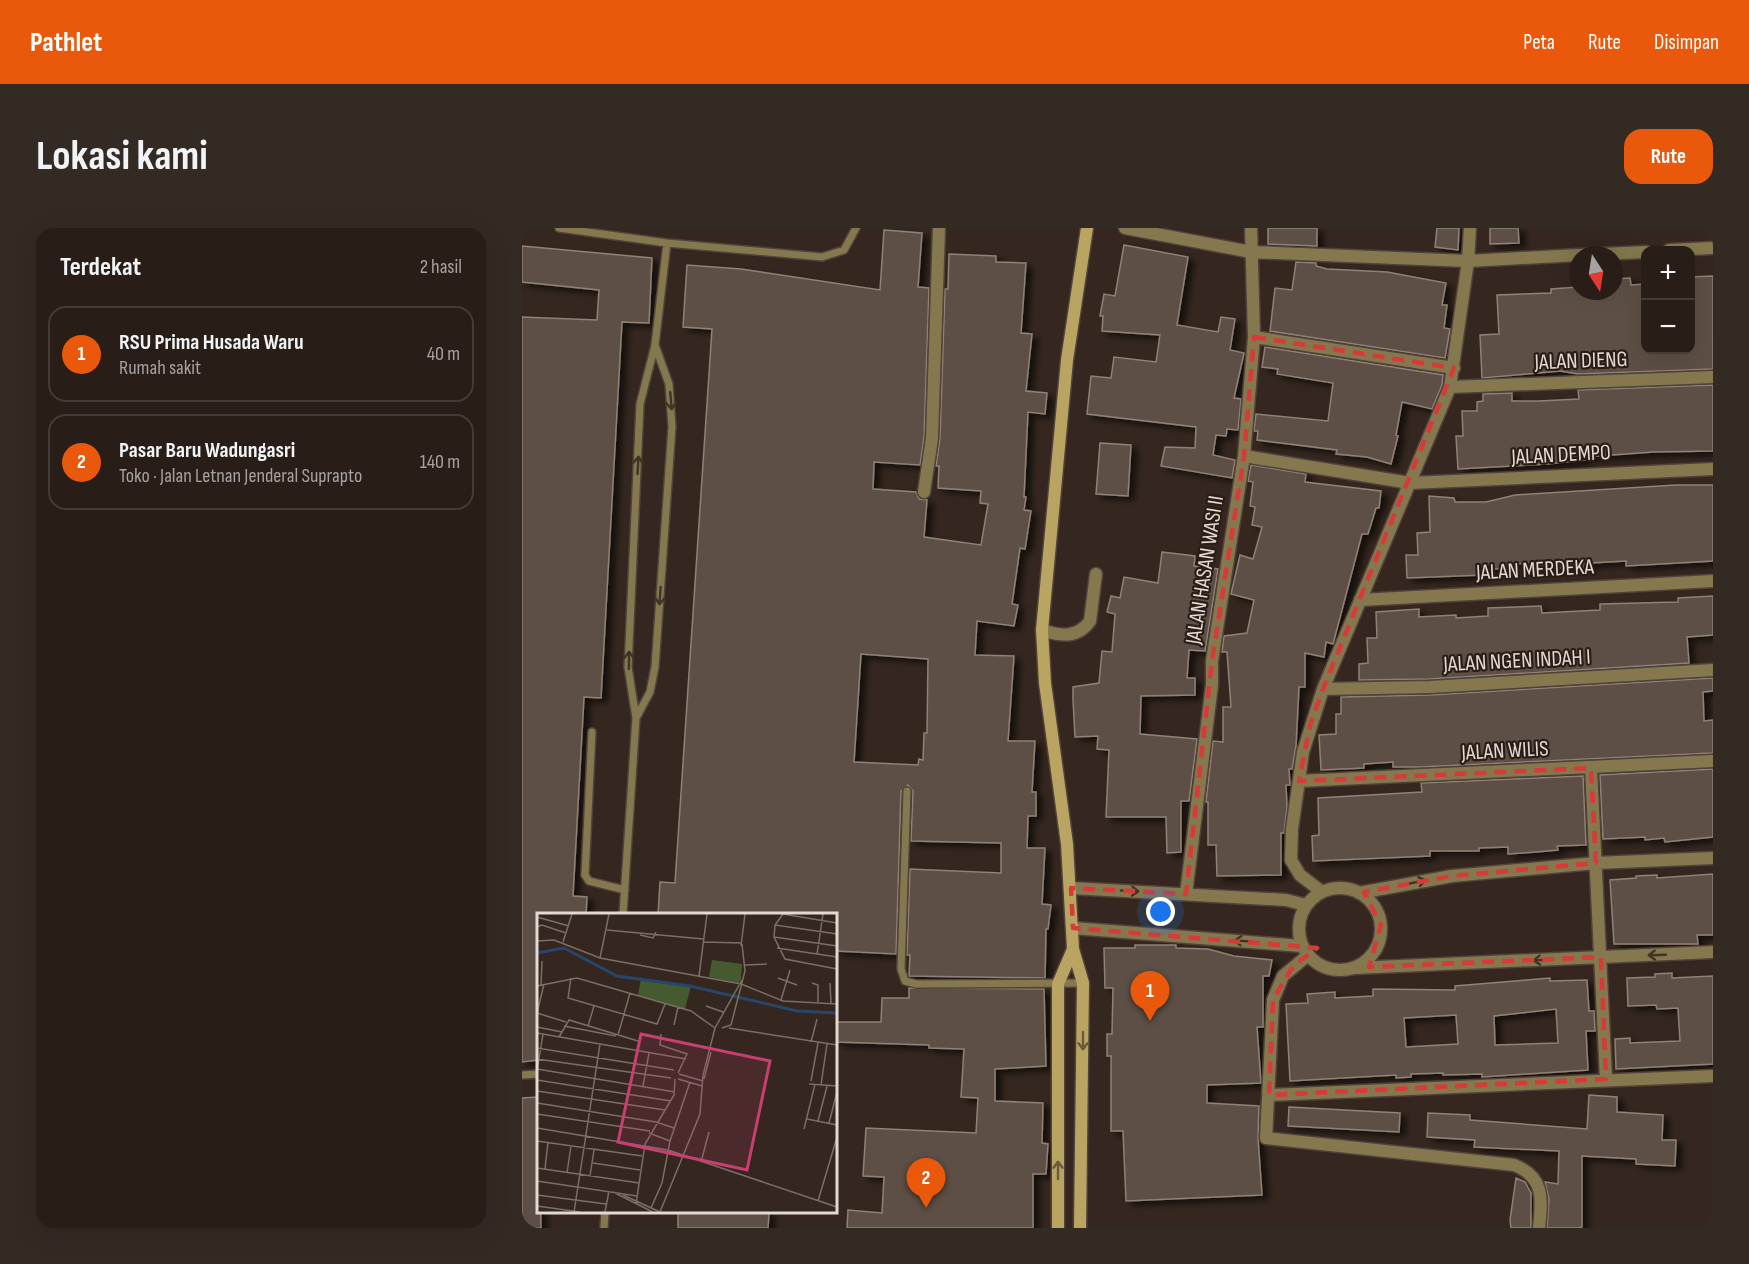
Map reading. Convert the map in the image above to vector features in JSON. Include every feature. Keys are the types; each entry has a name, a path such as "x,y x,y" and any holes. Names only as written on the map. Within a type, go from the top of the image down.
{"main road":[{"path":"1080,1228 1083,983 1073,949 1071,888 1045,683 1042,630 1067,360 1087,228"},
{"path":"1058,1228 1058,984 1073,949"}],"street":[{"path":"924,492 932,438 939,228"},
{"path":"1125,228 1251,252 1468,261 1569,256"},
{"name":"JALAN HASAN WASI II","path":"1185,894 1212,685 1212,661 1244,456 1254,337 1251,228"},
{"path":"1322,892 1300,875 1291,860 1292,829 1310,725 1450,387 1468,261 1470,228"},
{"path":"1695,249 1713,248"},
{"path":"1623,253 1641,252"},
{"path":"1254,337 1454,368"},
{"name":"JALAN DIENG","path":"1450,387 1713,377"},
{"name":"JALAN DEMPO","path":"1244,456 1410,483 1713,469"},
{"path":"1042,630 1061,636 1086,627 1089,621 1096,574"},
{"name":"JALAN MERDEKA","path":"1360,600 1713,581"},
{"name":"JALAN NGEN INDAH I","path":"1323,689 1430,687 1713,670"},
{"name":"JALAN WILIS","path":"1299,781 1713,761"},
{"path":"1591,768 1606,1079"},
{"path":"1359,893 1452,876 1596,864 1713,858"},
{"path":"1071,888 1286,900 1306,904"},
{"path":"1304,951 1298,932 1299,918 1306,904 1322,892 1347,888 1370,901 1378,912 1381,932 1375,951 1367,961 1355,968"},
{"path":"1073,928 1304,951 1329,970 1713,952"},
{"path":"1304,951 1283,976 1273,1000 1266,1138 1505,1163 1520,1168 1535,1179 1540,1188 1539,1228"},
{"path":"1269,1095 1713,1076"}],"lane":[{"path":"559,228 667,243 822,257 844,250 856,228"},
{"path":"623,913 636,718 628,667 640,404 655,345 667,243"},
{"path":"636,718 650,692 655,667 672,427 669,384 655,345"},
{"path":"592,732 585,875 590,881 625,890"},
{"path":"907,791 901,969 905,981 916,984 1083,983"},
{"path":"522,1075 537,1074"},
{"path":"604,1228 605,1213"}],"highlighted area":[{"path":"1254,337 1454,368 1323,689 1310,725 1299,781 1591,768 1596,863 1452,876 1364,892 1381,925 1369,967 1601,957 1606,1079 1269,1095 1273,1000 1293,966 1317,948 1073,928 1071,888 1186,894 1212,661 1244,456"}],"building":[{"path":"1268,228 1317,228 1317,246 1268,244"},
{"path":"1437,228 1459,228 1458,250 1435,247"},
{"path":"1490,228 1518,228 1519,243 1490,244"},
{"path":"884,230 922,233 918,287 929,288 924,437 920,465 874,462 873,489 916,492 919,499 927,500 924,537 981,545 988,504 980,503 981,491 938,488 939,466 936,466 940,438 945,289 948,289 949,254 996,256 996,262 1026,263 1021,333 1032,334 1026,391 1047,393 1045,414 1028,412 1024,510 1031,511 1025,549 1020,548 1012,604 1018,605 1014,626 977,621 975,655 1014,656 1008,741 1035,741 1032,792 1036,792 1036,816 1028,816 1027,848 1045,848 1042,904 1051,905 1048,929 1046,929 1045,978 909,976 910,955 907,955 910,869 1001,873 1001,843 911,841 913,791 908,785 901,791 896,954 837,951 837,913 658,913 660,882 675,883 712,329 683,327 687,265 741,269 880,290","holes":["861,654 928,659 927,733 924,733 923,760 919,759 918,765 854,762"]},
{"path":"1124,245 1188,257 1177,325 1218,332 1221,317 1235,319 1230,350 1244,353 1234,398 1241,399 1238,430 1227,429 1226,436 1216,435 1213,455 1235,460 1232,478 1161,466 1165,447 1195,448 1196,427 1087,414 1091,376 1111,378 1114,357 1156,362 1160,335 1102,331 1103,316 1100,316 1104,294 1115,296"},
{"path":"522,246 652,258 649,323 622,322 601,698 584,697 573,896 587,897 586,913 537,913 537,1060 522,1062 522,317 597,320 599,290 522,282"},
{"path":"1296,262 1316,263 1316,266 1327,269 1387,272 1446,283 1442,305 1447,305 1444,328 1450,329 1445,358 1270,331 1275,288 1292,290"},
{"path":"1713,276 1713,369 1578,374 1560,371 1482,378 1480,335 1499,334 1497,295 1551,293 1551,289 1569,288 1569,300 1623,300 1623,278 1630,278 1631,285 1641,284 1641,354 1695,354 1695,277"},
{"path":"1265,347 1443,375 1442,385 1432,409 1402,402 1396,435 1398,436 1391,464 1367,457 1336,454 1337,450 1257,440 1258,431 1254,431 1256,414 1328,421 1333,383 1277,374 1278,369 1262,367"},
{"path":"1713,385 1713,451 1653,452 1585,457 1585,460 1547,464 1458,469 1456,436 1463,436 1462,411 1477,411 1477,402 1483,401 1483,394 1512,393 1512,401 1539,401 1579,399 1578,390"},
{"path":"1100,443 1131,445 1128,496 1096,494"},
{"path":"1251,465 1306,474 1305,482 1381,491 1379,508 1376,508 1368,534 1362,534 1333,644 1326,642 1324,657 1305,653 1305,687 1299,687 1296,746 1292,769 1289,769 1290,785 1286,785 1287,808 1284,833 1281,833 1281,875 1217,876 1216,845 1208,845 1208,802 1206,802 1213,741 1223,742 1223,707 1231,707 1227,652 1222,652 1224,636 1247,633 1254,600 1231,594 1240,555 1253,559 1262,527 1252,525 1255,507 1250,506 1253,482 1248,481"},
{"path":"1676,485 1713,485 1713,561 1626,566 1626,561 1590,563 1590,567 1565,568 1542,568 1541,563 1510,564 1510,568 1482,570 1483,575 1407,578 1406,555 1418,555 1417,533 1430,532 1429,496 1454,498 1455,502 1486,502 1515,495"},
{"path":"1162,552 1195,556 1194,566 1218,569 1205,651 1189,650 1187,678 1195,678 1195,695 1141,696 1140,734 1197,739 1189,801 1181,801 1181,852 1167,853 1166,817 1106,817 1109,750 1097,749 1098,736 1075,737 1073,700 1073,687 1099,683 1102,651 1112,652 1115,614 1107,612 1111,596 1120,598 1124,577 1158,583"},
{"path":"1713,596 1713,635 1687,637 1689,663 1430,679 1359,680 1359,664 1368,663 1367,638 1377,638 1376,612 1419,609 1419,617 1456,615 1456,618 1488,616 1488,608 1541,606 1542,613 1600,610 1600,604 1678,602 1678,598"},
{"path":"1713,678 1713,691 1703,692 1704,721 1713,720 1713,753 1420,767 1393,767 1393,762 1364,764 1364,768 1321,770 1319,735 1336,734 1336,714 1341,714 1341,697 1430,695"},
{"path":"1713,769 1713,837 1665,842 1664,838 1645,840 1645,837 1603,839 1600,775"},
{"path":"1583,776 1586,845 1557,846 1558,850 1508,854 1508,847 1479,848 1479,851 1430,851 1430,856 1313,861 1312,836 1319,835 1318,798 1422,792 1421,783"},
{"path":"1713,874 1713,935 1697,935 1698,944 1614,944 1610,880 1636,878 1636,876 1657,875 1657,878"},
{"path":"1135,945 1176,945 1176,948 1208,949 1234,956 1272,960 1269,976 1263,976 1263,1027 1257,1027 1261,1083 1207,1085 1207,1103 1259,1106 1258,1138 1262,1195 1126,1201 1123,1131 1111,1131 1111,1056 1107,1056 1107,1034 1112,1034 1113,988 1105,988 1104,948 1135,948"},
{"path":"1672,973 1672,978 1713,976 1713,1064 1616,1069 1615,1039 1630,1038 1630,1043 1680,1041 1678,1008 1657,1009 1656,1005 1628,1006 1627,978 1655,977 1655,974"},
{"path":"1550,978 1550,981 1587,980 1589,1011 1594,1011 1595,1031 1586,1031 1588,1070 1482,1077 1482,1074 1443,1075 1443,1073 1411,1074 1411,1077 1396,1078 1396,1075 1290,1081 1286,1004 1308,1003 1307,994 1335,992 1335,998 1373,996 1373,989 1455,990 1455,986","holes":["1556,1009 1558,1043 1495,1045 1494,1016","1456,1015 1458,1044 1406,1047 1404,1018"]},
{"path":"909,988 1044,989 1046,1066 995,1069 995,1101 1043,1103 1042,1143 1048,1144 1046,1174 1033,1174 1033,1228 847,1228 848,1210 882,1213 884,1177 863,1176 866,1128 976,1133 978,1098 961,1097 964,1049 929,1048 929,1045 837,1042 837,1022 881,1022 882,998 909,998"},
{"path":"1589,1095 1617,1097 1617,1112 1663,1115 1662,1140 1676,1140 1675,1166 1636,1164 1636,1159 1582,1156 1582,1227 1547,1228 1549,1199 1545,1182 1558,1184 1559,1151 1474,1147 1475,1140 1427,1137 1428,1113 1470,1115 1470,1120 1587,1129"},
{"path":"537,1097 537,1213 541,1213 541,1228 522,1228 522,1098"},
{"path":"1289,1107 1400,1113 1399,1132 1288,1126"},
{"path":"1516,1178 1525,1182 1531,1193 1531,1228 1511,1228"},
{"path":"678,1213 769,1213 768,1228 678,1228"}],"place":[{"name":"RSU Prima Husada Waru","path":"1150,1021"},
{"name":"Pasar Baru Wadungasri","path":"926,1208"}]}
